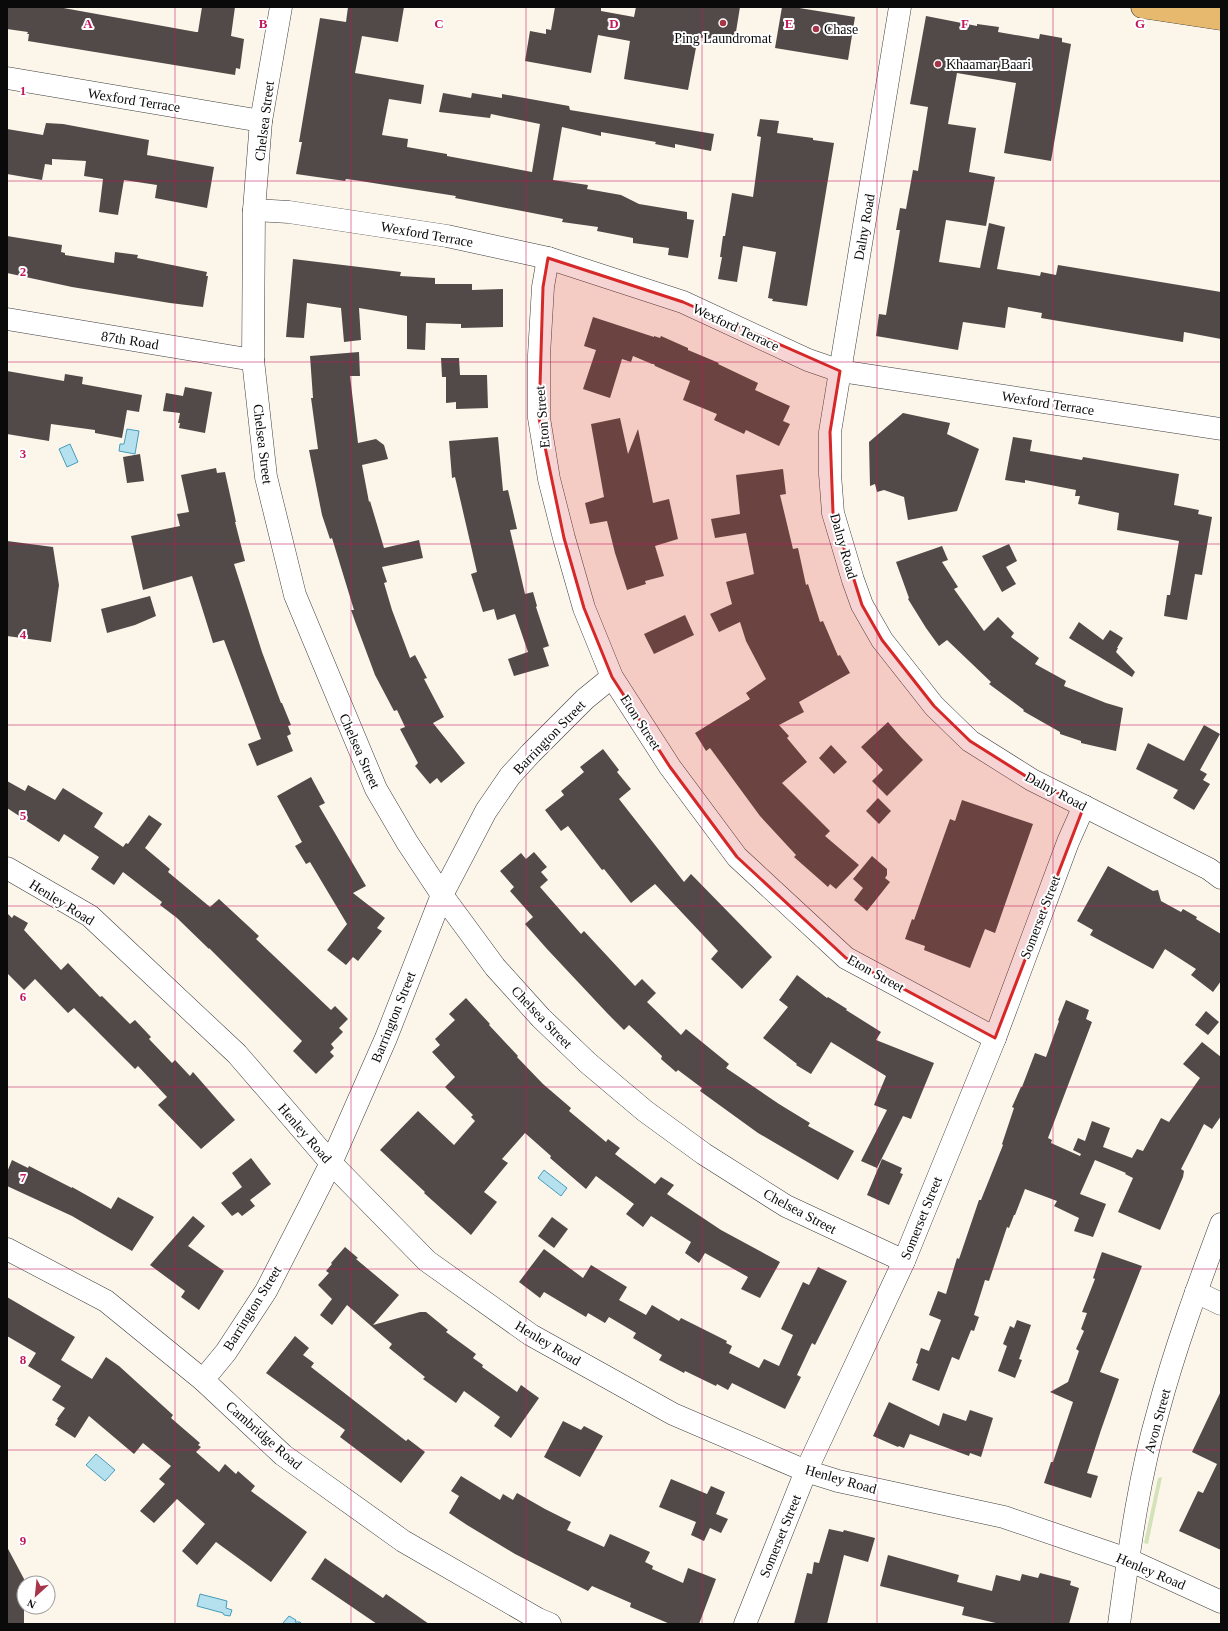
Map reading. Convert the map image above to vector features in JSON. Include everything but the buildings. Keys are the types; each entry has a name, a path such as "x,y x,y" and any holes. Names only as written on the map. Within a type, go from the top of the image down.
{"main road":[{"path":"1142,7 1221,19"}],"street":[{"name":"Chelsea Street","path":"281,7 261,121 254,210 253,360 266,477 295,595 376,789 406,842 442,895 495,966 541,1018 588,1063 645,1111 704,1154 786,1206 904,1261"},
{"name":"Dalny Road","path":"900,7 830,432 830,474 833,513 842,548 860,598 882,640 934,706 970,741 1032,780 1209,869 1221,878"},
{"name":"Wexford Terrace","path":"7,78 261,121"},
{"name":"Wexford Terrace","path":"254,210 289,212 448,236 548,258 683,302 808,360 840,371 1221,429"},
{"name":"Eton Street","path":"548,258 543,287 539,355 540,418 549,479 584,608 612,677 670,767 737,857 846,958 995,1038"},
{"name":"87th Road","path":"7,319 253,360"},
{"name":"Barrington Street","path":"203,1380 226,1352 266,1291 331,1163 386,1038 442,895 486,811 510,776 531,753 585,699 612,677"},
{"name":"Somerset Street","path":"745,1624 806,1471 904,1261 995,1038 1068,842 1084,806"},
{"name":"Henley Road","path":"7,868 90,916 237,1054 331,1163 427,1261 531,1335 673,1414 806,1471 838,1481 1004,1517 1127,1559 1221,1602"},
{"name":"Avon Street","path":"1119,1624 1132,1525 1158,1412 1196,1292 1221,1224"},
{"name":"Cambridge Road","path":"7,1249 106,1301 203,1380 283,1455 403,1540 538,1619 550,1624"},
{"path":"1196,1292 1221,1304"}],"highlighted area":[{"path":"548,258 683,302 840,371 830,432 833,513 862,605 882,640 934,706 970,741 1032,780 1084,806 995,1038 846,958 737,857 670,767 612,677 584,608 564,538 539,418 543,287"}],"green space":[{"path":"1162,1477 1148,1544 1144,1543 1158,1478"}],"water":[{"path":"127,429 139,431 135,454 119,451 120,444 124,444"},
{"path":"70,444 78,462 67,467 59,449"},
{"path":"544,1170 567,1188 561,1196 538,1178"},
{"path":"96,1454 115,1470 105,1481 86,1465"},
{"path":"200,1594 227,1601 226,1608 232,1610 230,1616 197,1606"},
{"path":"289,1616 296,1620 295,1622 300,1622 302,1624 284,1624 283,1623"}],"place":[{"name":"Ping Laundromat","path":"723,23"},
{"name":"Chase","path":"816,29"},
{"name":"Khaamar Baari","path":"938,64"}]}
